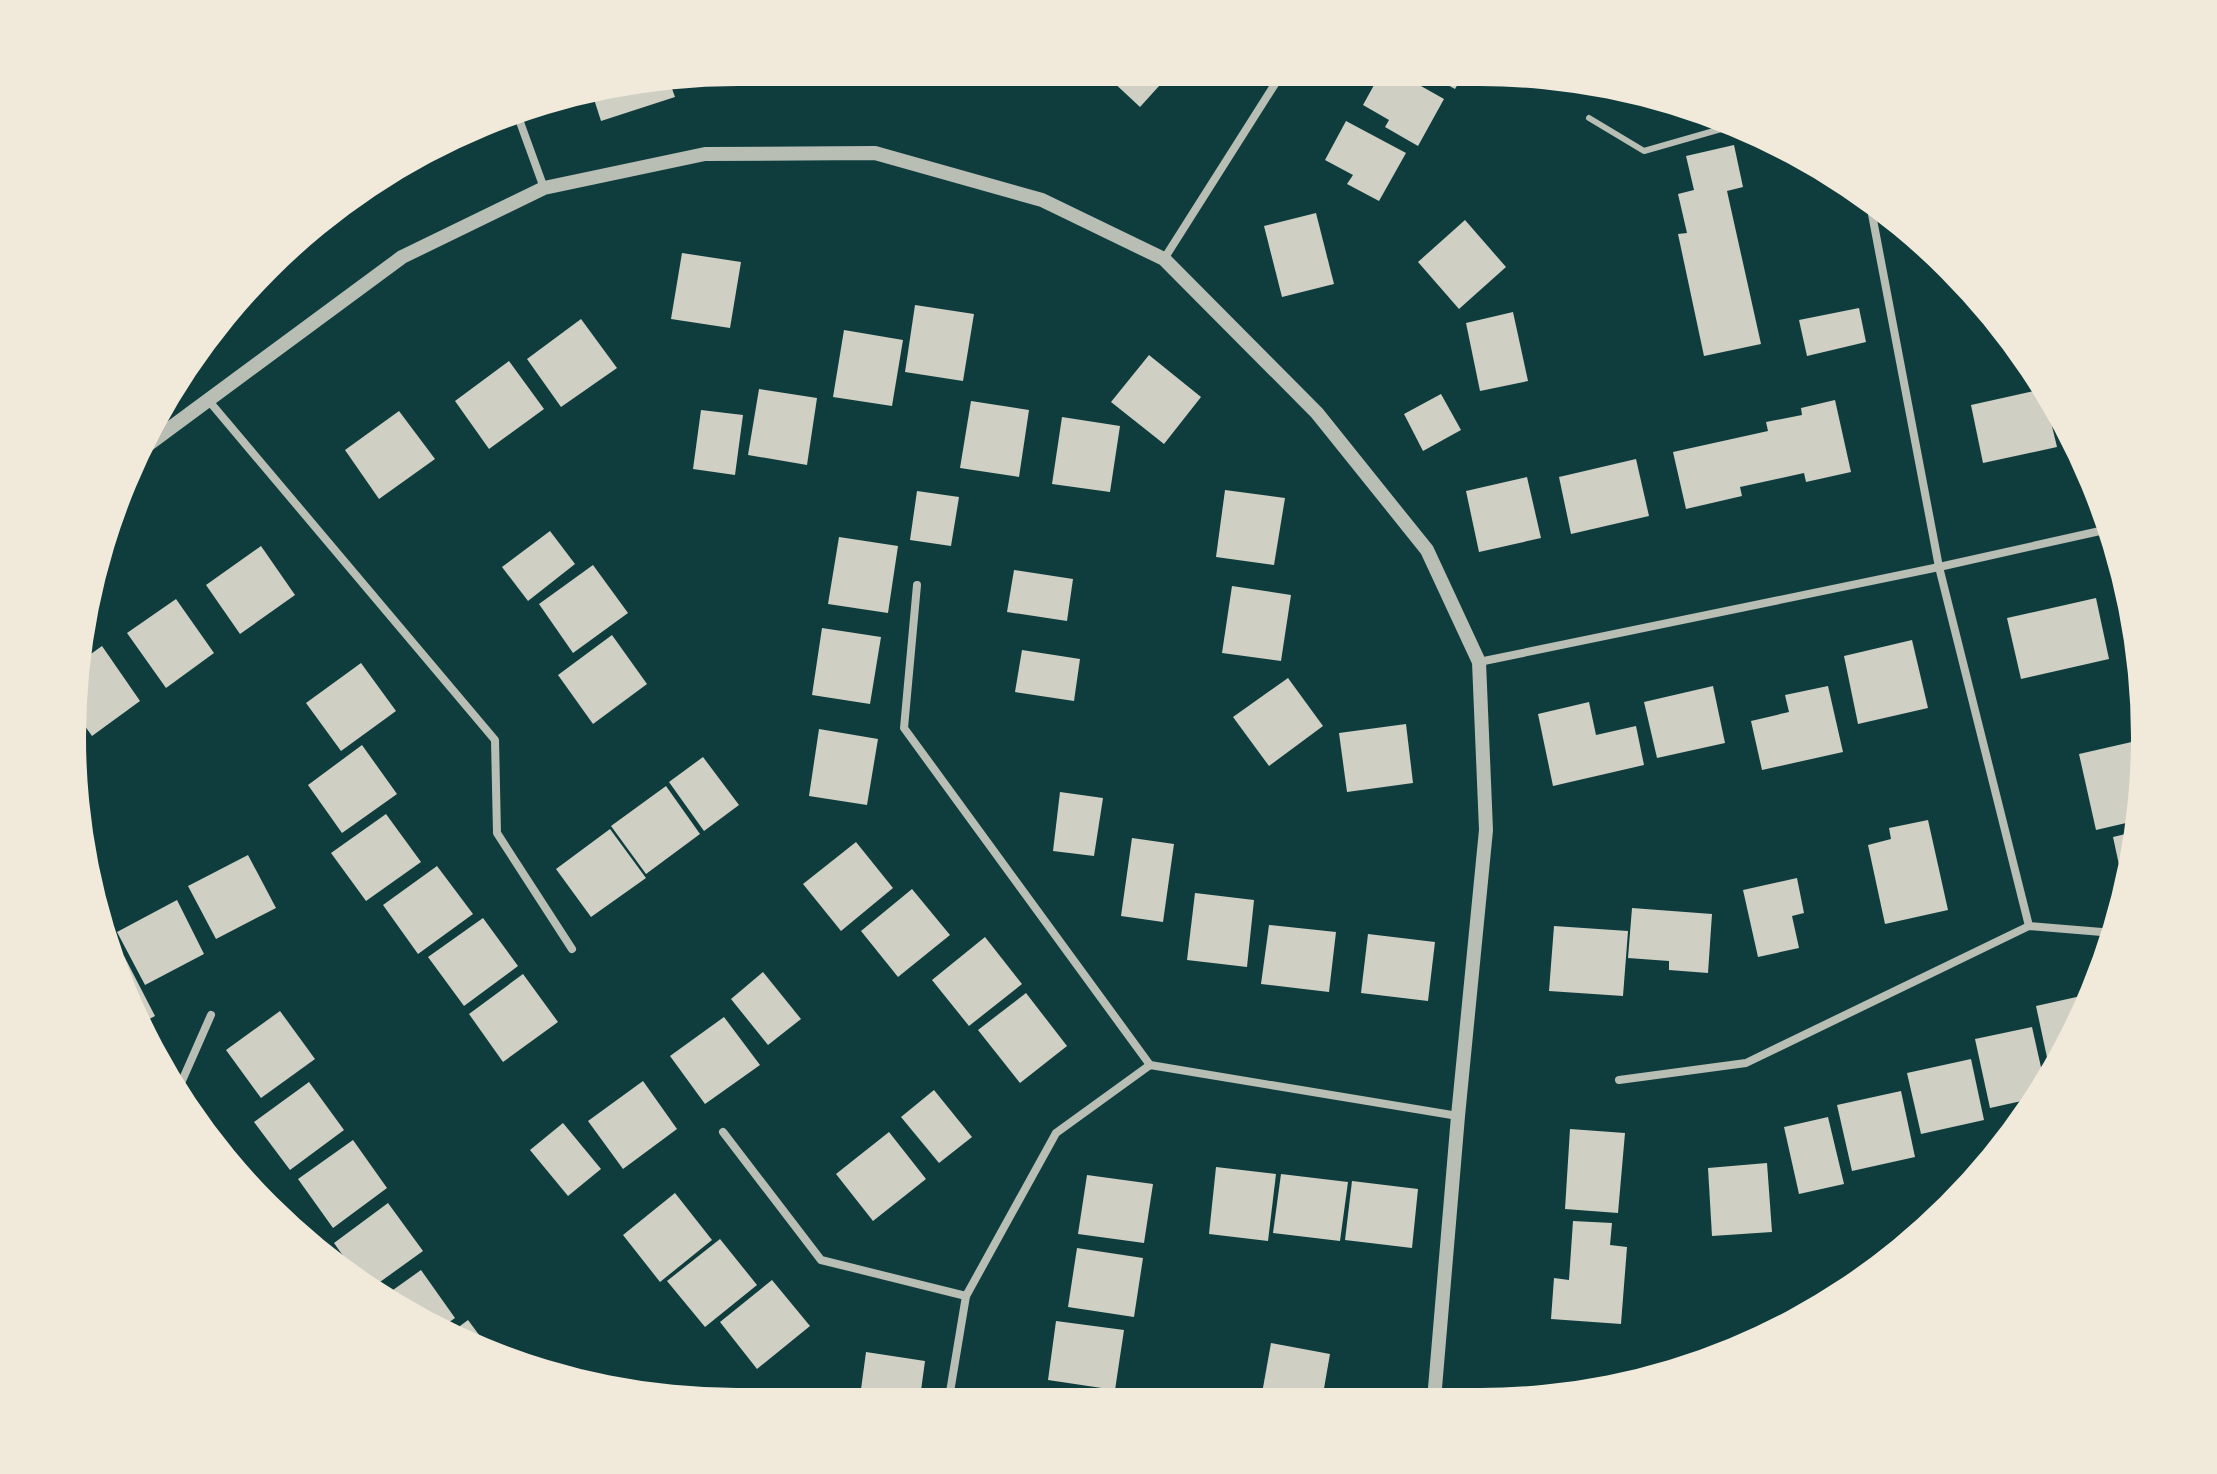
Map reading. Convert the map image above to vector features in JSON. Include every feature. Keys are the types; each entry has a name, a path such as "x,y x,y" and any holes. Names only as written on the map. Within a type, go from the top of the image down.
{"street":[{"path":"1164,259 1274,86"},
{"path":"521,124 544,188"},
{"path":"160,436 402,257 544,188 705,154 875,153 1042,200 1164,259 1317,413 1427,550 1479,662 1486,830 1435,1388"},
{"path":"1873,219 1939,567 2029,926"},
{"path":"209,401 495,740 497,833 572,949"},
{"path":"1479,662 2097,532"},
{"path":"917,585 904,728 1150,1065 1458,1116"},
{"path":"1619,1080 1746,1063 2029,926 2100,932"},
{"path":"183,1078 211,1015"},
{"path":"951,1388 966,1296 1056,1133 1150,1065"},
{"path":"723,1132 821,1260 966,1296"}],"lane":[{"path":"1589,118 1644,151 1715,131"}],"building":[{"path":"1118,86 1159,86 1140,107"},
{"path":"1373,86 1421,86 1444,99 1418,146 1385,127 1389,120 1363,105"},
{"path":"672,90 675,97 601,121 595,102"},
{"path":"1346,121 1406,153 1379,201 1347,184 1353,175 1325,160"},
{"path":"1734,145 1743,187 1727,191 1761,344 1704,356 1678,234 1687,233 1678,194 1694,190 1686,156"},
{"path":"1316,213 1334,284 1282,297 1264,226"},
{"path":"1465,220 1506,267 1459,309 1418,262"},
{"path":"682,253 741,262 730,328 671,319"},
{"path":"915,305 974,314 963,381 905,372"},
{"path":"1859,308 1866,342 1807,356 1799,320"},
{"path":"1513,312 1528,381 1480,391 1466,323"},
{"path":"581,319 617,368 561,407 527,359"},
{"path":"844,330 903,340 892,406 833,397"},
{"path":"1149,355 1201,397 1164,444 1111,402"},
{"path":"509,361 544,409 489,449 455,401"},
{"path":"759,389 817,398 807,465 748,455"},
{"path":"2031,392 2052,427 2057,447 1983,463 1971,405"},
{"path":"1441,394 1461,430 1423,451 1404,414"},
{"path":"1835,400 1851,472 1806,482 1804,473 1740,487 1742,496 1686,509 1673,452 1768,431 1766,422 1802,415 1801,408"},
{"path":"971,401 1029,410 1019,477 960,468"},
{"path":"701,410 743,415 735,475 693,469"},
{"path":"399,411 435,459 379,499 345,450"},
{"path":"1062,417 1120,426 1110,492 1052,484"},
{"path":"1636,459 1649,516 1571,534 1559,477"},
{"path":"1527,477 1541,538 1479,552 1466,491"},
{"path":"1225,490 1285,498 1274,565 1216,557"},
{"path":"917,491 959,497 951,546 910,540"},
{"path":"550,531 575,564 528,601 502,567"},
{"path":"839,537 898,546 888,613 828,604"},
{"path":"261,546 295,595 240,634 206,585"},
{"path":"593,565 628,613 573,653 539,604"},
{"path":"1014,570 1073,579 1067,621 1007,612"},
{"path":"1232,586 1291,595 1281,661 1222,653"},
{"path":"2096,598 2109,659 2021,679 2007,618"},
{"path":"176,599 214,653 166,688 127,633"},
{"path":"822,628 881,637 870,704 812,695"},
{"path":"612,635 647,684 593,724 558,675"},
{"path":"1912,640 1928,708 1858,724 1844,656"},
{"path":"102,646 140,701 92,736 86,728 92,653"},
{"path":"1022,650 1080,659 1074,701 1015,692"},
{"path":"361,663 396,711 341,751 306,703"},
{"path":"1288,678 1323,726 1269,766 1233,717"},
{"path":"1713,686 1725,743 1657,758 1644,702"},
{"path":"1828,686 1843,752 1762,770 1751,721 1789,712 1785,695"},
{"path":"1589,702 1596,735 1636,726 1644,765 1553,786 1538,714"},
{"path":"1406,724 1413,783 1347,792 1339,733"},
{"path":"819,729 878,739 867,805 809,796"},
{"path":"2131,742 2125,823 2096,830 2079,754"},
{"path":"362,745 397,794 342,833 308,785"},
{"path":"703,757 739,805 704,831 669,782"},
{"path":"666,786 700,834 646,874 611,826"},
{"path":"1060,792 1103,798 1094,856 1053,851"},
{"path":"386,814 421,862 366,901 331,853"},
{"path":"1928,820 1948,910 1885,924 1868,845 1891,839 1889,828"},
{"path":"610,829 646,878 591,917 556,869"},
{"path":"2123,835 2118,862 2113,837"},
{"path":"1132,838 1174,844 1163,922 1121,916"},
{"path":"856,842 893,888 841,931 803,884"},
{"path":"248,855 276,908 216,939 188,886"},
{"path":"437,866 473,914 418,954 383,905"},
{"path":"1797,878 1804,913 1792,916 1799,948 1758,957 1743,890"},
{"path":"912,889 950,935 898,977 861,931"},
{"path":"1195,893 1254,900 1247,967 1187,960"},
{"path":"177,900 204,954 145,985 117,932"},
{"path":"1632,908 1712,914 1708,973 1669,970 1669,961 1628,958"},
{"path":"483,918 518,966 464,1006 428,957"},
{"path":"1269,925 1336,932 1329,992 1261,984"},
{"path":"1554,926 1628,931 1623,996 1549,991"},
{"path":"1368,934 1435,942 1428,1001 1361,993"},
{"path":"985,937 1022,984 969,1026 932,980"},
{"path":"127,961 155,1016 150,1019"},
{"path":"763,972 801,1019 768,1045 731,999"},
{"path":"523,974 558,1022 503,1062 469,1014"},
{"path":"1026,993 1067,1046 1020,1083 978,1030"},
{"path":"2076,997 2047,1057 2036,1006"},
{"path":"280,1011 315,1059 261,1098 226,1050"},
{"path":"724,1017 760,1065 705,1104 670,1056"},
{"path":"2032,1027 2041,1067 2019,1102 1990,1108 1975,1039"},
{"path":"1971,1059 1984,1120 1921,1134 1907,1073"},
{"path":"643,1081 677,1129 623,1169 588,1121"},
{"path":"309,1082 344,1130 290,1170 254,1122"},
{"path":"934,1090 972,1137 939,1163 901,1117"},
{"path":"1901,1091 1915,1157 1852,1171 1837,1105"},
{"path":"1828,1117 1844,1184 1799,1194 1784,1127"},
{"path":"563,1123 601,1169 568,1196 530,1150"},
{"path":"1570,1129 1625,1133 1618,1213 1565,1209"},
{"path":"889,1132 926,1179 873,1221 836,1174"},
{"path":"353,1140 387,1188 333,1228 298,1179"},
{"path":"1767,1163 1772,1232 1712,1236 1708,1168"},
{"path":"1216,1167 1276,1174 1268,1241 1209,1234"},
{"path":"1281,1174 1348,1182 1340,1241 1273,1233"},
{"path":"1087,1175 1153,1184 1144,1243 1078,1234"},
{"path":"1352,1181 1418,1189 1412,1248 1345,1240"},
{"path":"675,1193 712,1240 660,1282 623,1235"},
{"path":"388,1203 423,1251 381,1282 341,1253 334,1243"},
{"path":"1573,1221 1612,1223 1610,1245 1627,1247 1621,1324 1551,1319 1554,1278 1569,1280"},
{"path":"720,1239 757,1285 705,1327 667,1281"},
{"path":"1077,1248 1143,1258 1134,1317 1068,1307"},
{"path":"421,1270 455,1318 449,1321 393,1290"},
{"path":"772,1280 810,1326 757,1369 720,1322"},
{"path":"468,1320 478,1334 460,1326"},
{"path":"1056,1321 1124,1330 1115,1388 1048,1380"},
{"path":"1271,1343 1330,1354 1324,1388 1263,1388"},
{"path":"866,1352 925,1361 921,1388 861,1388"}]}
